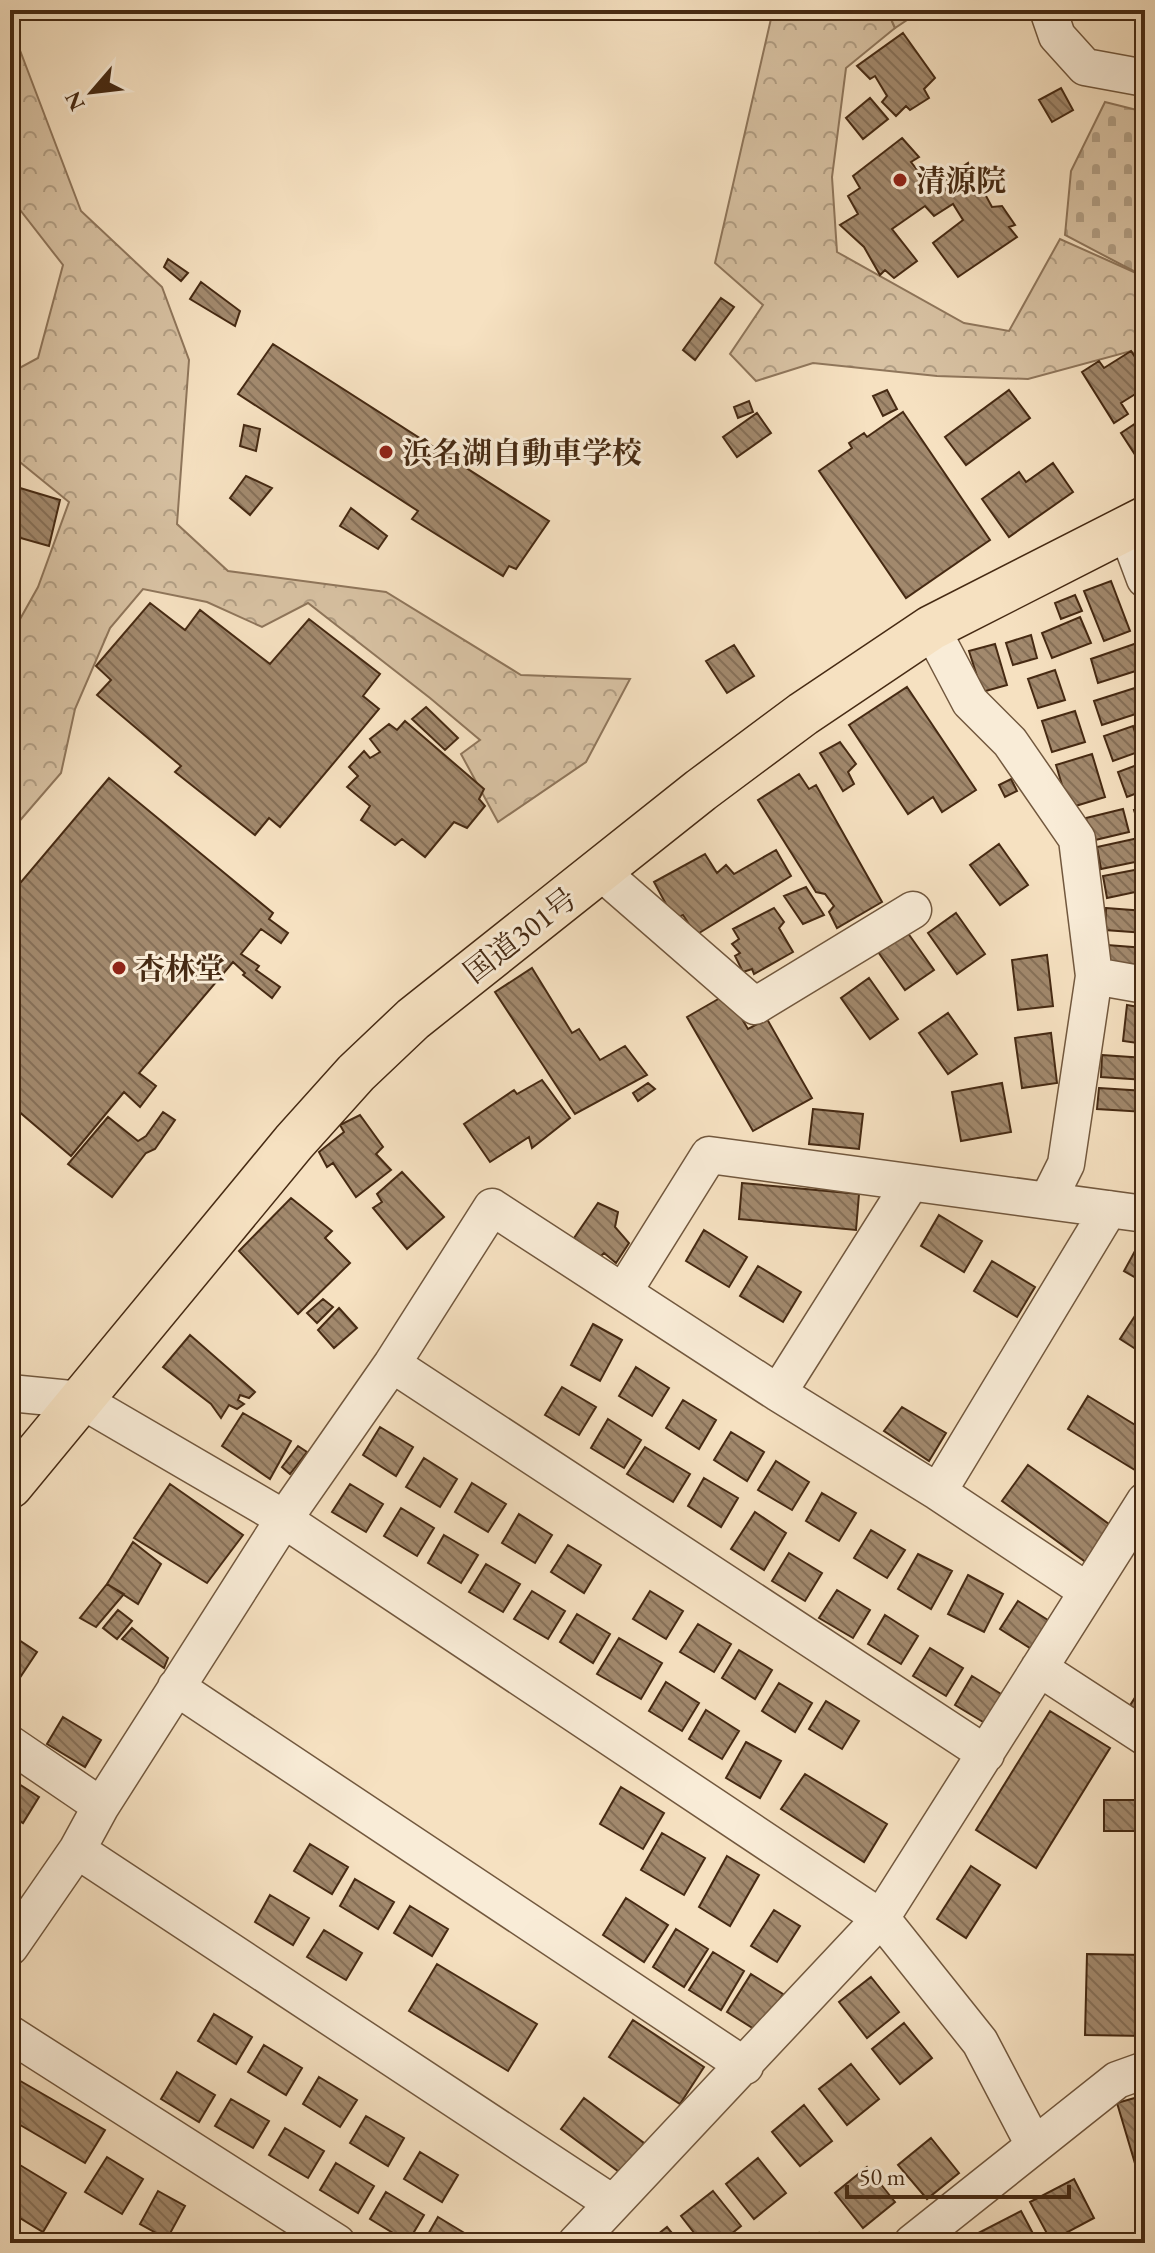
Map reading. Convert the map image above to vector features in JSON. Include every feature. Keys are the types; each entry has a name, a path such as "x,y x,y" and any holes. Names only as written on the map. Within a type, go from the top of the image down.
{"highway":[{"name":"国道301号","path":"10,1486 284,1153 356,1073 413,1019 790,723 931,628 1136,524"}],"street":[{"path":"1048,10 1057,36 1085,67 1145,78"},
{"path":"1136,524 1145,579"},
{"path":"931,628 970,702 1010,742 1077,839 1094,976 1066,1164 1048,1200"},
{"path":"601,872 755,1006 913,910"},
{"path":"1094,976 1145,985"},
{"path":"624,1291 709,1155 1145,1214"},
{"path":"778,1393 910,1184"},
{"path":"10,1947 77,1850 101,1806 284,1519 392,1364 492,1207 1087,1591"},
{"path":"938,1492 1109,1209"},
{"path":"392,1364 986,1754"},
{"path":"10,1393 81,1400 284,1519 881,1918 980,2042 1034,2145"},
{"path":"576,2243 881,1918 1145,1501"},
{"path":"1039,1668 1145,1737"},
{"path":"176,1687 745,2066"},
{"path":"10,1744 101,1806"},
{"path":"77,1850 612,2203"},
{"path":"10,2034 337,2243"},
{"path":"912,2243 1117,2080 1145,2070"}],"green space":[{"path":"773,10 887,10 895,28 846,68 832,177 837,252 964,323 1009,331 1060,239 1145,277 1145,363 1131,351 1028,379 937,376 813,363 756,381 730,354 763,305 715,263"},
{"path":"887,10 922,10 895,28"},
{"path":"10,24 81,211 162,287 189,360 177,524 228,571 386,592 521,675 630,679 586,762 498,822 461,754 480,740 308,603 262,627 207,602 143,589 110,628 75,709 61,773 10,832 10,637 38,587 69,502 10,454 10,373 38,358 63,265 10,197"},
{"path":"1105,102 1145,112 1145,277 1065,235 1071,171"}],"building":[{"path":"903,33 935,78 924,89 929,98 910,110 906,106 896,116 882,102 887,96 875,76 870,79 857,66"},
{"path":"1061,88 1073,110 1052,122 1039,100"},
{"path":"870,98 888,119 863,139 846,118"},
{"path":"902,138 919,157 911,162 932,189 968,163 970,170 976,167 986,178 980,185 992,207 1002,206 1015,225 1009,227 1017,237 958,277 933,243 963,220 953,204 934,216 925,206 892,229 917,261 894,278 885,270 880,275 864,247 840,225 858,214 848,196 860,188 853,176"},
{"path":"168,259 188,273 181,281 164,267"},
{"path":"201,282 240,311 235,326 190,299"},
{"path":"721,298 734,307 695,360 683,350"},
{"name":"浜名湖自動車学校","path":"273,344 549,521 516,569 509,566 503,576 412,519 418,511 238,394"},
{"path":"1131,351 1145,368 1145,388 1121,403 1128,414 1114,423 1082,372 1099,361 1104,368"},
{"path":"887,390 897,409 883,416 873,396"},
{"path":"1009,390 1030,418 966,465 945,437"},
{"path":"749,401 753,412 738,418 734,407"},
{"path":"903,412 990,540 906,598 819,471 852,448 849,443 864,433 867,437"},
{"path":"757,413 771,433 737,457 723,437"},
{"path":"1145,417 1145,470 1121,433"},
{"path":"244,425 260,429 256,451 240,446"},
{"path":"1053,463 1073,492 1009,537 982,499 1019,472 1026,482"},
{"path":"246,476 272,488 250,515 230,498"},
{"path":"10,485 60,500 49,546 10,535"},
{"path":"351,508 387,536 378,549 340,526"},
{"path":"1111,581 1130,631 1104,641 1084,591"},
{"path":"1075,595 1082,611 1061,619 1055,603"},
{"path":"150,603 185,630 200,610 270,664 309,619 380,674 363,696 379,709 280,827 269,818 255,835 175,772 181,766 97,695 111,680 96,666"},
{"path":"1080,617 1091,643 1052,658 1042,633"},
{"path":"1031,635 1037,658 1013,665 1006,643"},
{"path":"1137,643 1145,668 1098,683 1091,659"},
{"path":"995,644 1007,685 982,692 969,651"},
{"path":"734,645 754,676 727,693 706,661"},
{"path":"1055,670 1065,700 1038,708 1028,679"},
{"path":"1141,686 1145,711 1102,725 1094,701"},
{"path":"907,687 976,790 942,812 933,797 908,814 849,725"},
{"path":"426,707 458,738 445,750 412,719"},
{"path":"1075,711 1085,742 1052,752 1042,721"},
{"path":"405,721 484,789 479,799 485,806 467,828 454,822 425,857 402,839 395,845 361,820 370,806 347,787 358,776 349,767 364,751 370,758 380,752 370,739 389,724 397,730"},
{"path":"1133,726 1141,751 1113,761 1104,736"},
{"path":"840,742 856,764 848,772 854,784 843,791 820,753"},
{"path":"1092,754 1105,797 1069,808 1056,765"},
{"path":"1145,762 1145,790 1127,797 1118,772"},
{"path":"799,774 809,789 816,785 882,902 837,928 829,912 834,906 825,894 816,892 758,800"},
{"name":"杏林堂","path":"109,778 273,913 269,919 288,933 281,943 261,929 241,954 259,966 256,970 280,987 272,998 243,975 245,973 233,962 139,1073 156,1086 140,1107 124,1092 71,1156 10,1104 10,895"},
{"path":"1011,779 1017,791 1005,797 999,785"},
{"path":"1145,807 1145,834 1142,835 1134,810"},
{"path":"1123,809 1129,832 1091,841 1086,818"},
{"path":"1143,837 1145,860 1101,869 1097,847"},
{"path":"999,844 1028,885 1000,905 970,865"},
{"path":"776,850 791,876 696,935 683,915 674,919 654,882 705,854 717,873 726,865 734,874"},
{"path":"1145,868 1145,890 1107,898 1103,876"},
{"path":"806,887 824,915 803,924 784,896"},
{"path":"774,908 784,922 779,928 793,952 754,974 752,969 743,972 735,956 740,953 732,944 739,939 733,929"},
{"path":"1106,908 1145,911 1145,933 1105,930"},
{"path":"956,913 985,954 957,974 928,933"},
{"path":"905,929 934,970 905,990 876,949"},
{"path":"1107,945 1145,948 1145,970 1106,968"},
{"path":"1047,955 1053,1006 1018,1010 1012,960"},
{"path":"532,968 572,1033 579,1029 600,1060 625,1046 647,1075 575,1114 495,992"},
{"path":"869,978 898,1019 870,1039 841,998"},
{"path":"727,994 748,1029 767,1019 812,1098 753,1131 687,1017"},
{"path":"1127,1005 1145,1008 1145,1044 1123,1041"},
{"path":"948,1013 977,1054 948,1074 919,1033"},
{"path":"1051,1033 1057,1083 1022,1088 1015,1038"},
{"path":"1102,1055 1145,1058 1145,1080 1101,1077"},
{"path":"542,1080 570,1118 532,1148 529,1137 490,1162 464,1124 514,1090 517,1094"},
{"path":"648,1083 655,1089 638,1101 633,1093"},
{"path":"1002,1083 1011,1132 961,1141 952,1092"},
{"path":"1099,1088 1145,1091 1145,1112 1097,1109"},
{"path":"813,1109 863,1114 859,1149 809,1144"},
{"path":"163,1112 175,1120 155,1149 146,1153 112,1197 68,1164 108,1117 138,1141 146,1136"},
{"path":"360,1115 383,1147 376,1154 391,1170 356,1197 333,1163 327,1167 319,1152 344,1132 340,1125"},
{"path":"402,1172 444,1217 407,1249 373,1208 382,1202 377,1194"},
{"path":"742,1183 859,1194 856,1230 739,1219"},
{"path":"291,1198 332,1231 325,1238 350,1263 298,1314 239,1251"},
{"path":"598,1203 618,1212 615,1227 629,1243 616,1263 604,1253 599,1258 574,1238"},
{"path":"939,1215 982,1241 964,1272 921,1246"},
{"path":"704,1230 747,1257 729,1287 686,1261"},
{"path":"1141,1240 1145,1243 1145,1283 1124,1271"},
{"path":"992,1261 1035,1287 1017,1317 974,1291"},
{"path":"758,1266 801,1292 783,1322 740,1296"},
{"path":"323,1299 333,1307 317,1323 307,1313"},
{"path":"339,1308 357,1328 334,1348 318,1330"},
{"path":"1140,1308 1145,1311 1145,1355 1120,1339"},
{"path":"593,1324 622,1340 600,1381 571,1365"},
{"path":"190,1335 255,1392 249,1398 240,1395 238,1400 244,1404 237,1409 229,1405 221,1418 211,1404 163,1367"},
{"path":"636,1367 669,1388 652,1416 619,1396"},
{"path":"562,1387 596,1407 579,1435 545,1415"},
{"path":"1088,1396 1145,1431 1145,1461 1138,1472 1068,1429"},
{"path":"683,1400 716,1420 699,1449 666,1428"},
{"path":"902,1407 946,1433 929,1461 884,1431"},
{"path":"243,1413 291,1441 270,1479 222,1446"},
{"path":"608,1419 641,1440 624,1468 591,1448"},
{"path":"380,1427 413,1447 396,1476 363,1455"},
{"path":"731,1432 764,1452 747,1481 714,1460"},
{"path":"298,1446 307,1452 290,1474 282,1467"},
{"path":"645,1447 690,1474 673,1502 627,1474"},
{"path":"424,1458 457,1479 440,1507 406,1487"},
{"path":"776,1461 809,1482 792,1510 758,1490"},
{"path":"1028,1465 1113,1527 1087,1563 1002,1501"},
{"path":"704,1478 738,1498 721,1527 688,1506"},
{"path":"472,1483 506,1504 488,1532 455,1512"},
{"path":"170,1484 243,1535 207,1583 134,1538"},
{"path":"350,1484 383,1504 366,1532 332,1512"},
{"path":"822,1493 856,1513 839,1541 806,1521"},
{"path":"401,1508 434,1528 417,1556 384,1536"},
{"path":"755,1512 786,1533 764,1570 731,1549"},
{"path":"519,1514 552,1535 535,1563 502,1543"},
{"path":"871,1530 905,1550 887,1578 854,1558"},
{"path":"444,1535 478,1555 461,1583 428,1563"},
{"path":"133,1542 161,1564 138,1604 107,1584"},
{"path":"568,1545 601,1565 584,1593 551,1572"},
{"path":"789,1553 822,1573 805,1601 772,1581"},
{"path":"918,1554 952,1571 931,1609 898,1589"},
{"path":"486,1564 520,1584 503,1612 469,1592"},
{"path":"968,1575 1003,1594 984,1632 948,1614"},
{"path":"107,1584 124,1594 96,1627 80,1618"},
{"path":"837,1590 870,1610 853,1638 819,1618"},
{"path":"532,1591 565,1611 548,1639 514,1619"},
{"path":"650,1591 683,1611 666,1639 633,1619"},
{"path":"1018,1601 1051,1622 1033,1650 1000,1629"},
{"path":"118,1610 132,1621 117,1639 103,1628"},
{"path":"577,1614 610,1634 593,1663 560,1642"},
{"path":"885,1615 918,1636 901,1664 868,1644"},
{"path":"698,1624 731,1644 714,1672 680,1652"},
{"path":"132,1628 168,1658 164,1668 122,1639"},
{"path":"10,1634 37,1652 19,1679 10,1672"},
{"path":"619,1638 662,1663 641,1699 597,1674"},
{"path":"930,1648 963,1668 946,1696 913,1676"},
{"path":"739,1650 772,1670 755,1699 722,1678"},
{"path":"972,1676 1006,1697 988,1725 955,1705"},
{"path":"666,1682 699,1703 682,1731 649,1711"},
{"path":"1145,1682 1145,1717 1129,1707"},
{"path":"779,1683 812,1703 795,1732 762,1711"},
{"path":"826,1701 859,1721 842,1749 809,1729"},
{"path":"706,1710 739,1731 722,1759 689,1739"},
{"path":"1050,1711 1110,1748 1036,1868 976,1830"},
{"path":"63,1717 101,1740 85,1767 47,1744"},
{"path":"746,1742 781,1761 760,1798 726,1778"},
{"path":"805,1774 887,1824 864,1862 781,1809"},
{"path":"19,1784 39,1797 23,1823 10,1815 10,1797"},
{"path":"621,1787 664,1813 643,1849 600,1824"},
{"path":"1104,1800 1145,1800 1145,1831 1104,1831"},
{"path":"662,1833 705,1858 684,1895 641,1870"},
{"path":"310,1844 348,1867 332,1894 294,1871"},
{"path":"727,1856 759,1875 730,1926 699,1907"},
{"path":"971,1866 1000,1885 966,1938 937,1919"},
{"path":"355,1879 394,1902 378,1929 340,1906"},
{"path":"270,1895 309,1918 293,1945 255,1922"},
{"path":"626,1898 668,1925 644,1962 603,1935"},
{"path":"410,1906 448,1929 432,1956 394,1933"},
{"path":"774,1910 800,1926 777,1962 751,1946"},
{"path":"676,1929 708,1949 684,1987 653,1967"},
{"path":"324,1930 362,1953 346,1980 307,1957"},
{"path":"713,1952 744,1971 721,2010 689,1990"},
{"path":"1087,1954 1145,1955 1145,2036 1085,2035"},
{"path":"437,1964 537,2024 508,2071 409,2011"},
{"path":"751,1974 783,1994 759,2032 727,2012"},
{"path":"871,1977 899,2012 867,2038 839,2002"},
{"path":"214,2014 252,2037 236,2064 198,2041"},
{"path":"633,2020 704,2067 680,2104 609,2057"},
{"path":"904,2023 932,2058 900,2084 872,2049"},
{"path":"264,2045 302,2068 286,2095 248,2072"},
{"path":"851,2064 879,2099 847,2125 819,2089"},
{"path":"177,2072 215,2095 199,2122 161,2099"},
{"path":"10,2075 105,2130 85,2163 10,2119"},
{"path":"319,2077 357,2100 340,2127 303,2104"},
{"path":"1145,2095 1145,2186 1142,2187 1117,2103"},
{"path":"584,2098 644,2143 622,2174 561,2129"},
{"path":"231,2099 269,2121 253,2148 215,2126"},
{"path":"804,2105 832,2141 800,2166 772,2132"},
{"path":"366,2116 404,2138 388,2166 350,2143"},
{"path":"285,2128 324,2151 308,2178 269,2155"},
{"path":"931,2138 959,2173 927,2199 898,2165"},
{"path":"420,2152 458,2175 442,2202 404,2179"},
{"path":"107,2157 143,2179 122,2214 85,2192"},
{"path":"758,2158 786,2193 754,2219 726,2184"},
{"path":"10,2159 66,2193 43,2232 10,2212"},
{"path":"336,2163 374,2186 358,2213 320,2190"},
{"path":"867,2167 895,2202 863,2228 835,2193"},
{"path":"1074,2179 1094,2218 1051,2241 1030,2202"},
{"path":"158,2191 185,2206 167,2239 140,2224"},
{"path":"713,2191 741,2226 720,2243 702,2243 681,2216"},
{"path":"386,2192 424,2215 408,2242 370,2219"},
{"path":"1021,2211 1038,2243 959,2243"},
{"path":"438,2217 476,2240 474,2243 423,2243"},
{"path":"667,2227 680,2243 647,2243"},
{"path":"819,2233 827,2243 807,2243"}],"place":[{"name":"清源院","path":"900,180"},
{"name":"浜名湖自動車学校","path":"386,452"},
{"name":"杏林堂","path":"119,968"}]}
